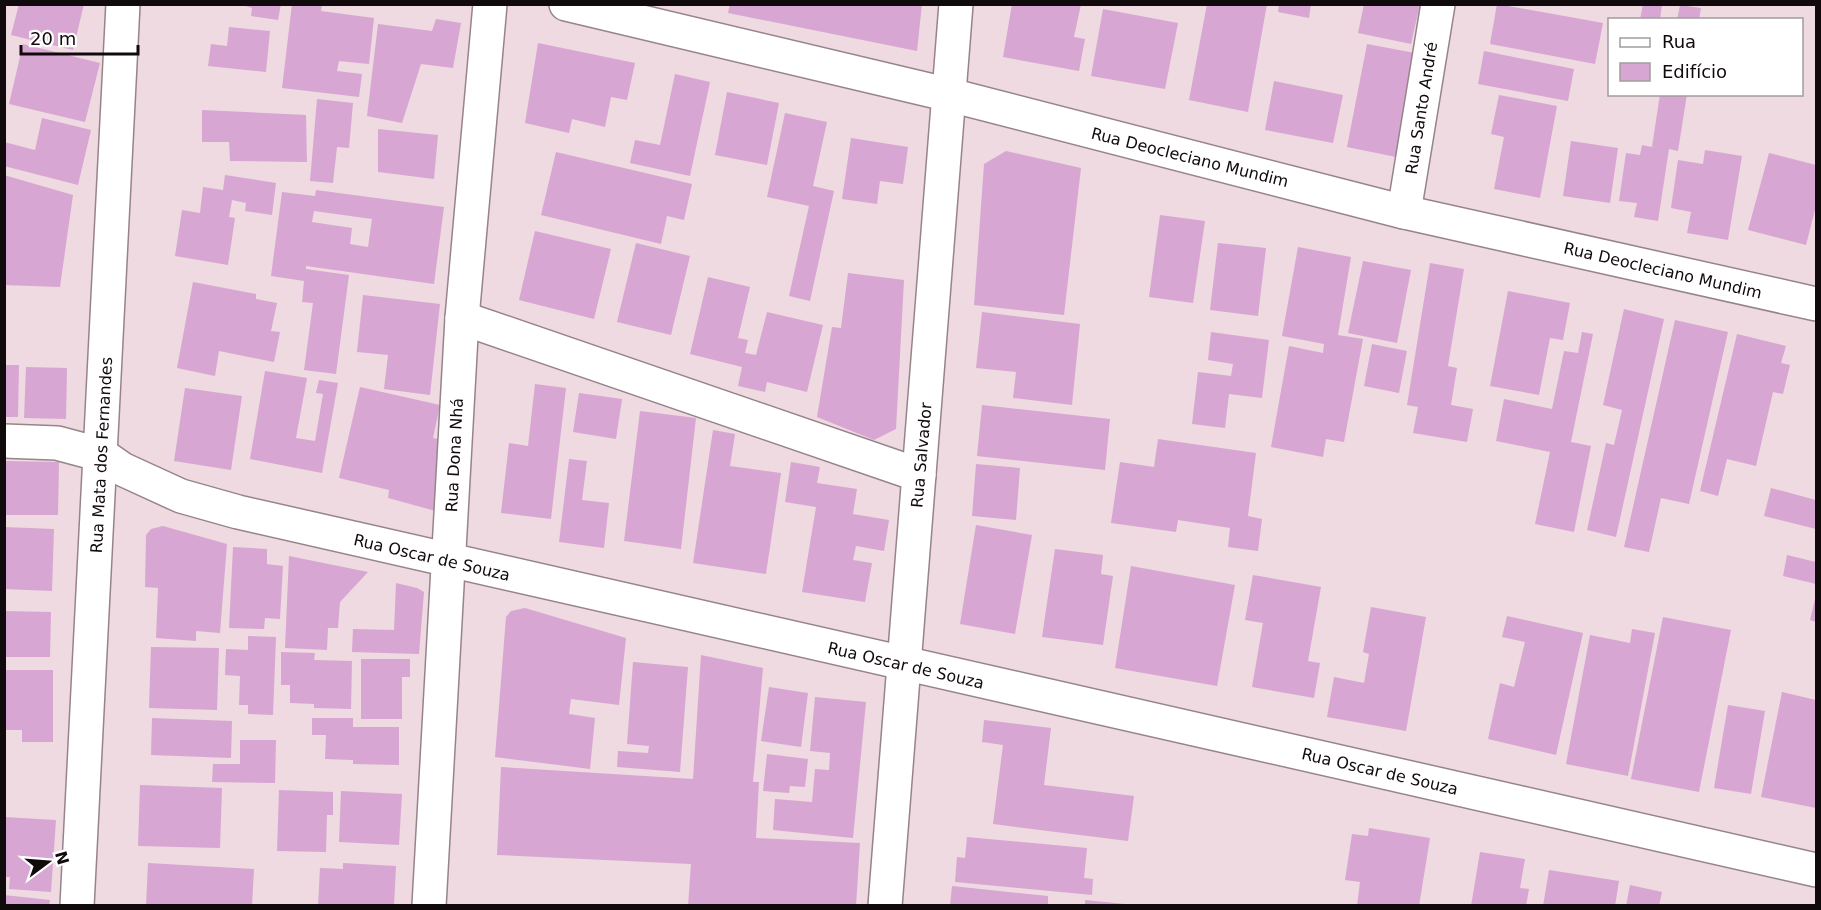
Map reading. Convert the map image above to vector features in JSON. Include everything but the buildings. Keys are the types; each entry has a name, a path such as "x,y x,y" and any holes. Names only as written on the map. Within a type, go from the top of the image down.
{"street":[{"name":"Rua Mata dos Fernandes","path":"77,906 102,455 123,4"},
{"name":"Rua Dona Nhá","path":"429,906 462,318 490,4"},
{"name":"Rua Deocleciano Mundim","path":"566,4 950,95 1404,212 1816,304"},
{"name":"Rua Salvador","path":"885,906 956,4"},
{"name":"Rua Santo André","path":"1404,212 1438,4"},
{"path":"462,318 919,475"},
{"name":"Rua Oscar de Souza","path":"4,441 57,443 102,455 122,469 181,496 448,562 1816,870"}]}
